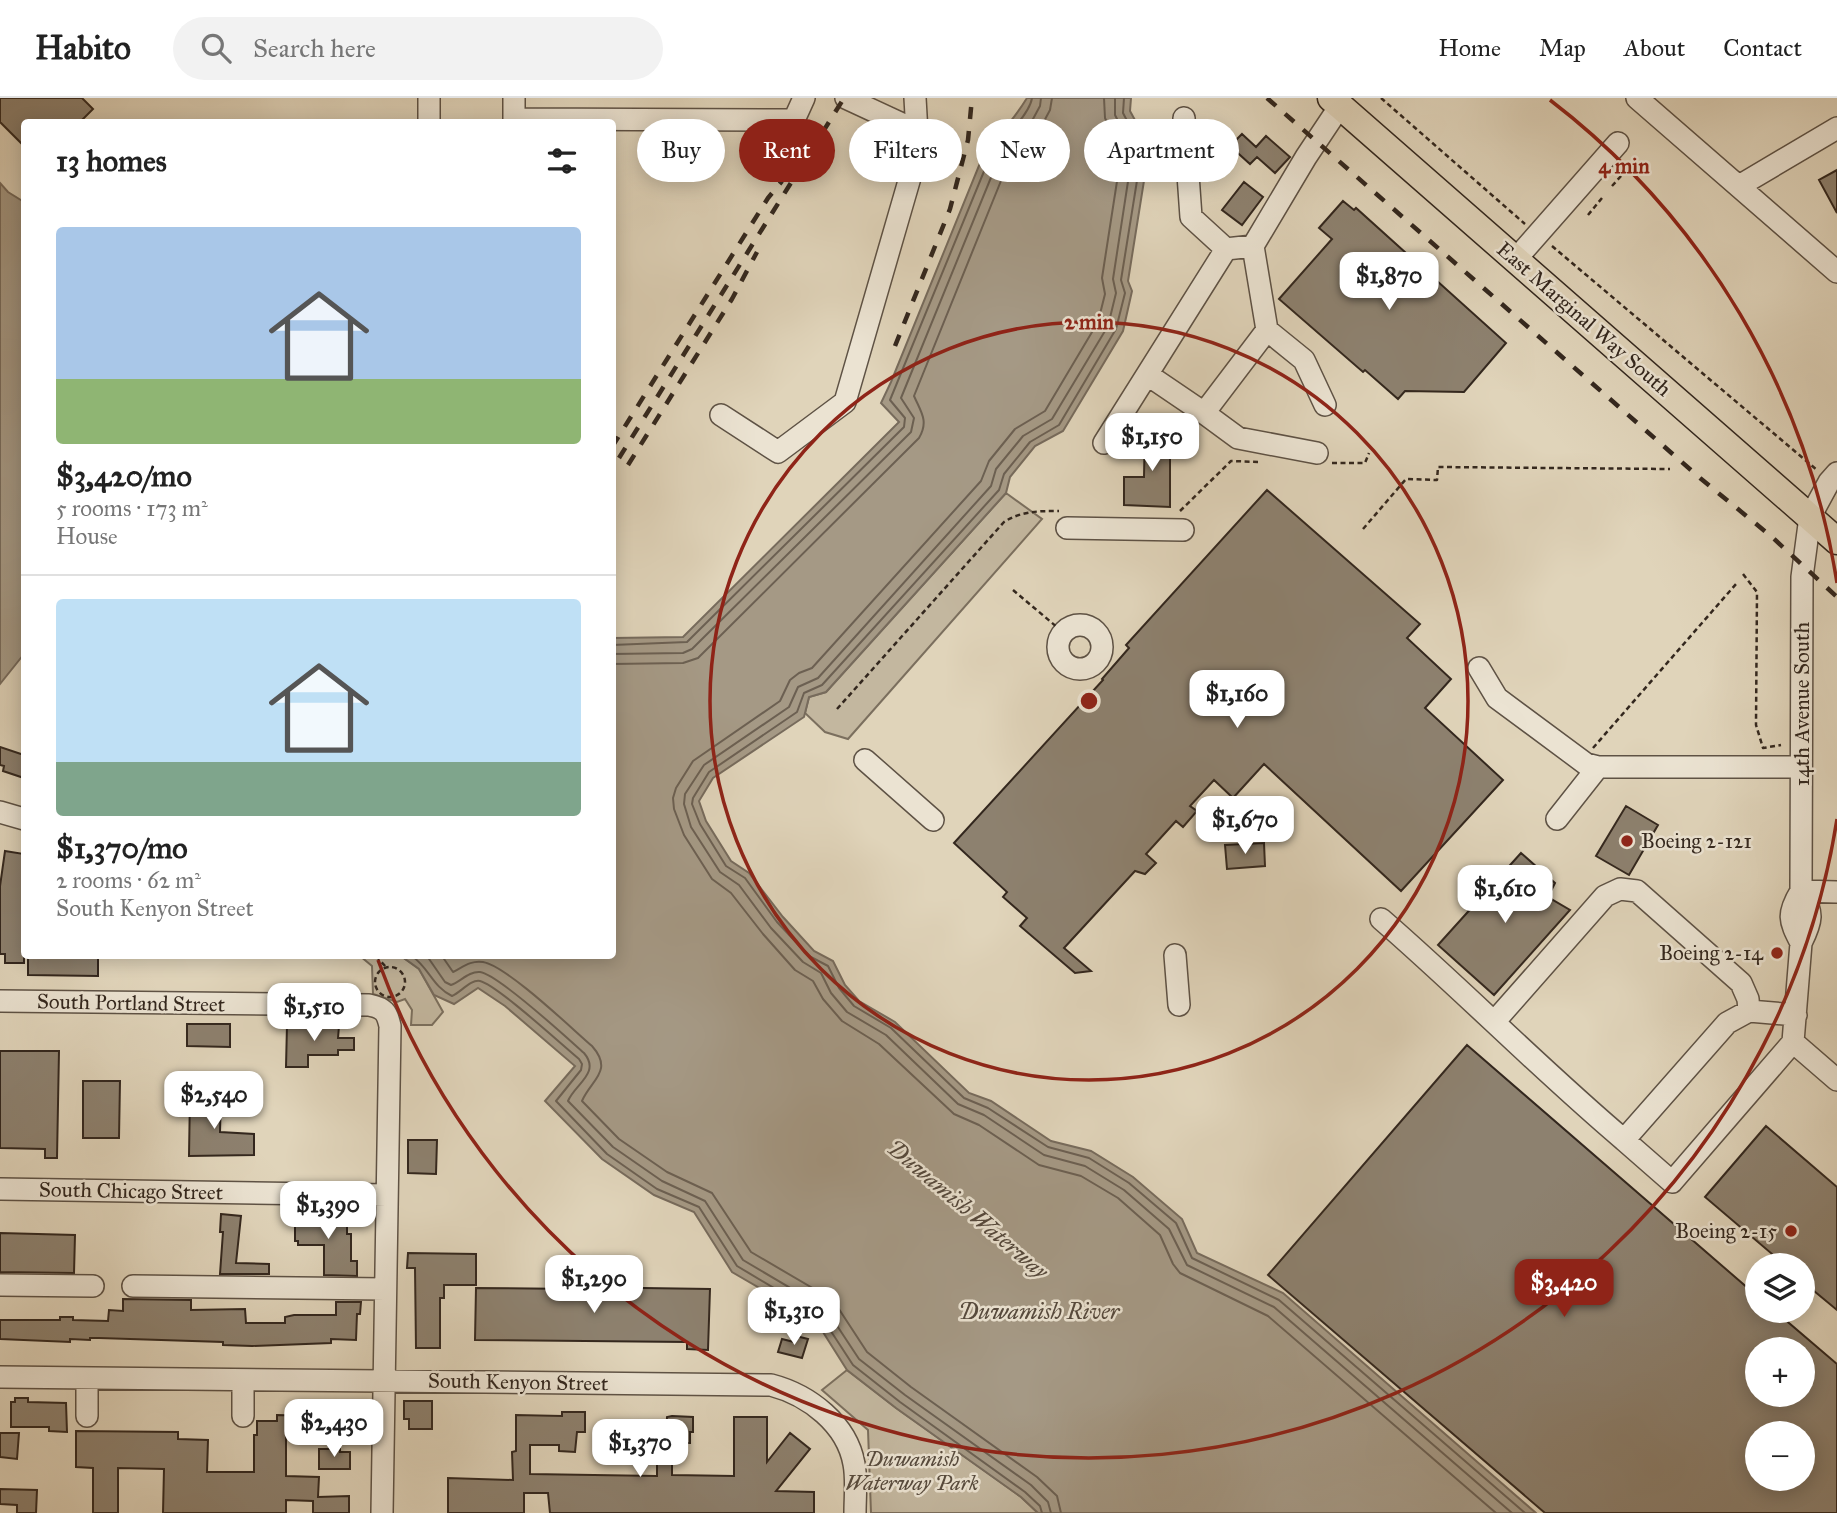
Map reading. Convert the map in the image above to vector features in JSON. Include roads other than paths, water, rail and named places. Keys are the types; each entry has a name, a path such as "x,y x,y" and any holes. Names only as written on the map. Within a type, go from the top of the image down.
{"main road":[{"name":"East Marginal Way South","path":"1335,102 1837,541"}],"street":[{"path":"429,98 429,119"},
{"path":"513,98 514,119"},
{"path":"616,119 794,120 804,98"},
{"path":"846,98 891,119"},
{"path":"915,98 916,119"},
{"path":"1325,405 1304,360 1268,330 1253,246 1335,102"},
{"path":"1649,102 1837,272"},
{"path":"1184,118 1191,217 1226,249 1253,246"},
{"path":"1739,186 1837,128"},
{"path":"1516,259 1618,142"},
{"path":"721,415 778,452 845,402 909,182"},
{"path":"1104,443 1226,249"},
{"path":"1204,413 1268,330"},
{"path":"1147,375 1238,439 1317,453"},
{"path":"1810,517 1829,482 1837,473"},
{"path":"1810,517 1837,500"},
{"name":"14th Avenue South","path":"1796,1015 1801,943 1791,924 1791,908 1801,891 1811,841 1801,767 1802,577 1810,517"},
{"path":"1067,528 1183,530"},
{"path":"1479,668 1497,698 1581,762 1596,757 1801,767"},
{"path":"1557,819 1596,757"},
{"path":"865,760 933,820"},
{"path":"0,812 21,818"},
{"path":"1495,1021 1605,896 1620,889 1637,891 1741,983 1748,999 1749,1012"},
{"path":"1801,891 1837,892"},
{"path":"1381,919 1495,1021 1558,1084 1672,1182 1793,1042 1796,1015 1749,1012 1727,1023 1624,1140"},
{"path":"1175,955 1179,1005"},
{"name":"South Portland Street","path":"0,1001 379,1007 386,1012 390,1026 387,1195"},
{"path":"1793,1042 1837,1080"},
{"name":"South Chicago Street","path":"0,1189 387,1195"},
{"path":"382,1513 387,1195"},
{"path":"0,1285 93,1286"},
{"path":"133,1286 385,1289"},
{"name":"South Kenyon Street","path":"0,1377 771,1385 797,1394 813,1405 829,1418 848,1441 855,1465 855,1513"},
{"path":"87,1379 87,1416"},
{"path":"243,1380 243,1416"}],"water":[{"name":"Duwamish River","path":"1027,98 1131,98 1130,111 1134,119 1084,119 1084,182 1144,182 1128,281 1132,291 1123,331 1063,431 1035,446 1010,477 1006,493 826,692 809,697 804,717 713,778 699,801 706,821 731,861 749,873 814,951 833,961 845,985 859,1001 895,1022 969,1093 991,1101 1051,1141 1091,1151 1133,1177 1182,1219 1197,1253 1283,1293 1536,1513 1038,1513 1021,1497 847,1370 816,1321 732,1272 694,1212 654,1195 602,1159 545,1101 575,1066 505,1006 478,988 454,1004 434,995 419,969 405,959 616,959 616,638 683,637 899,422 881,403 976,173 976,182 1070,182 1070,119 1012,119"},
{"path":"0,183 21,200 21,658 0,684"}],"railway":[{"path":"619,458 844,98"},
{"path":"895,346 950,209 968,140 972,98"},
{"path":"1267,98 1700,478 1772,537 1837,597"},
{"path":"616,441 768,198 781,182"},
{"path":"628,465 732,299 757,252"}],"place":[{"name":"Boeing 2-121","path":"1627,841"},
{"name":"Boeing 2-14","path":"1777,953"},
{"name":"Boeing 2-15","path":"1791,1231"}],"water label":[{"name":"Duwamish Waterway","path":"968,1209"}],"park label":[{"name":"Duwamish Waterway Park","path":"912,1471"}]}
